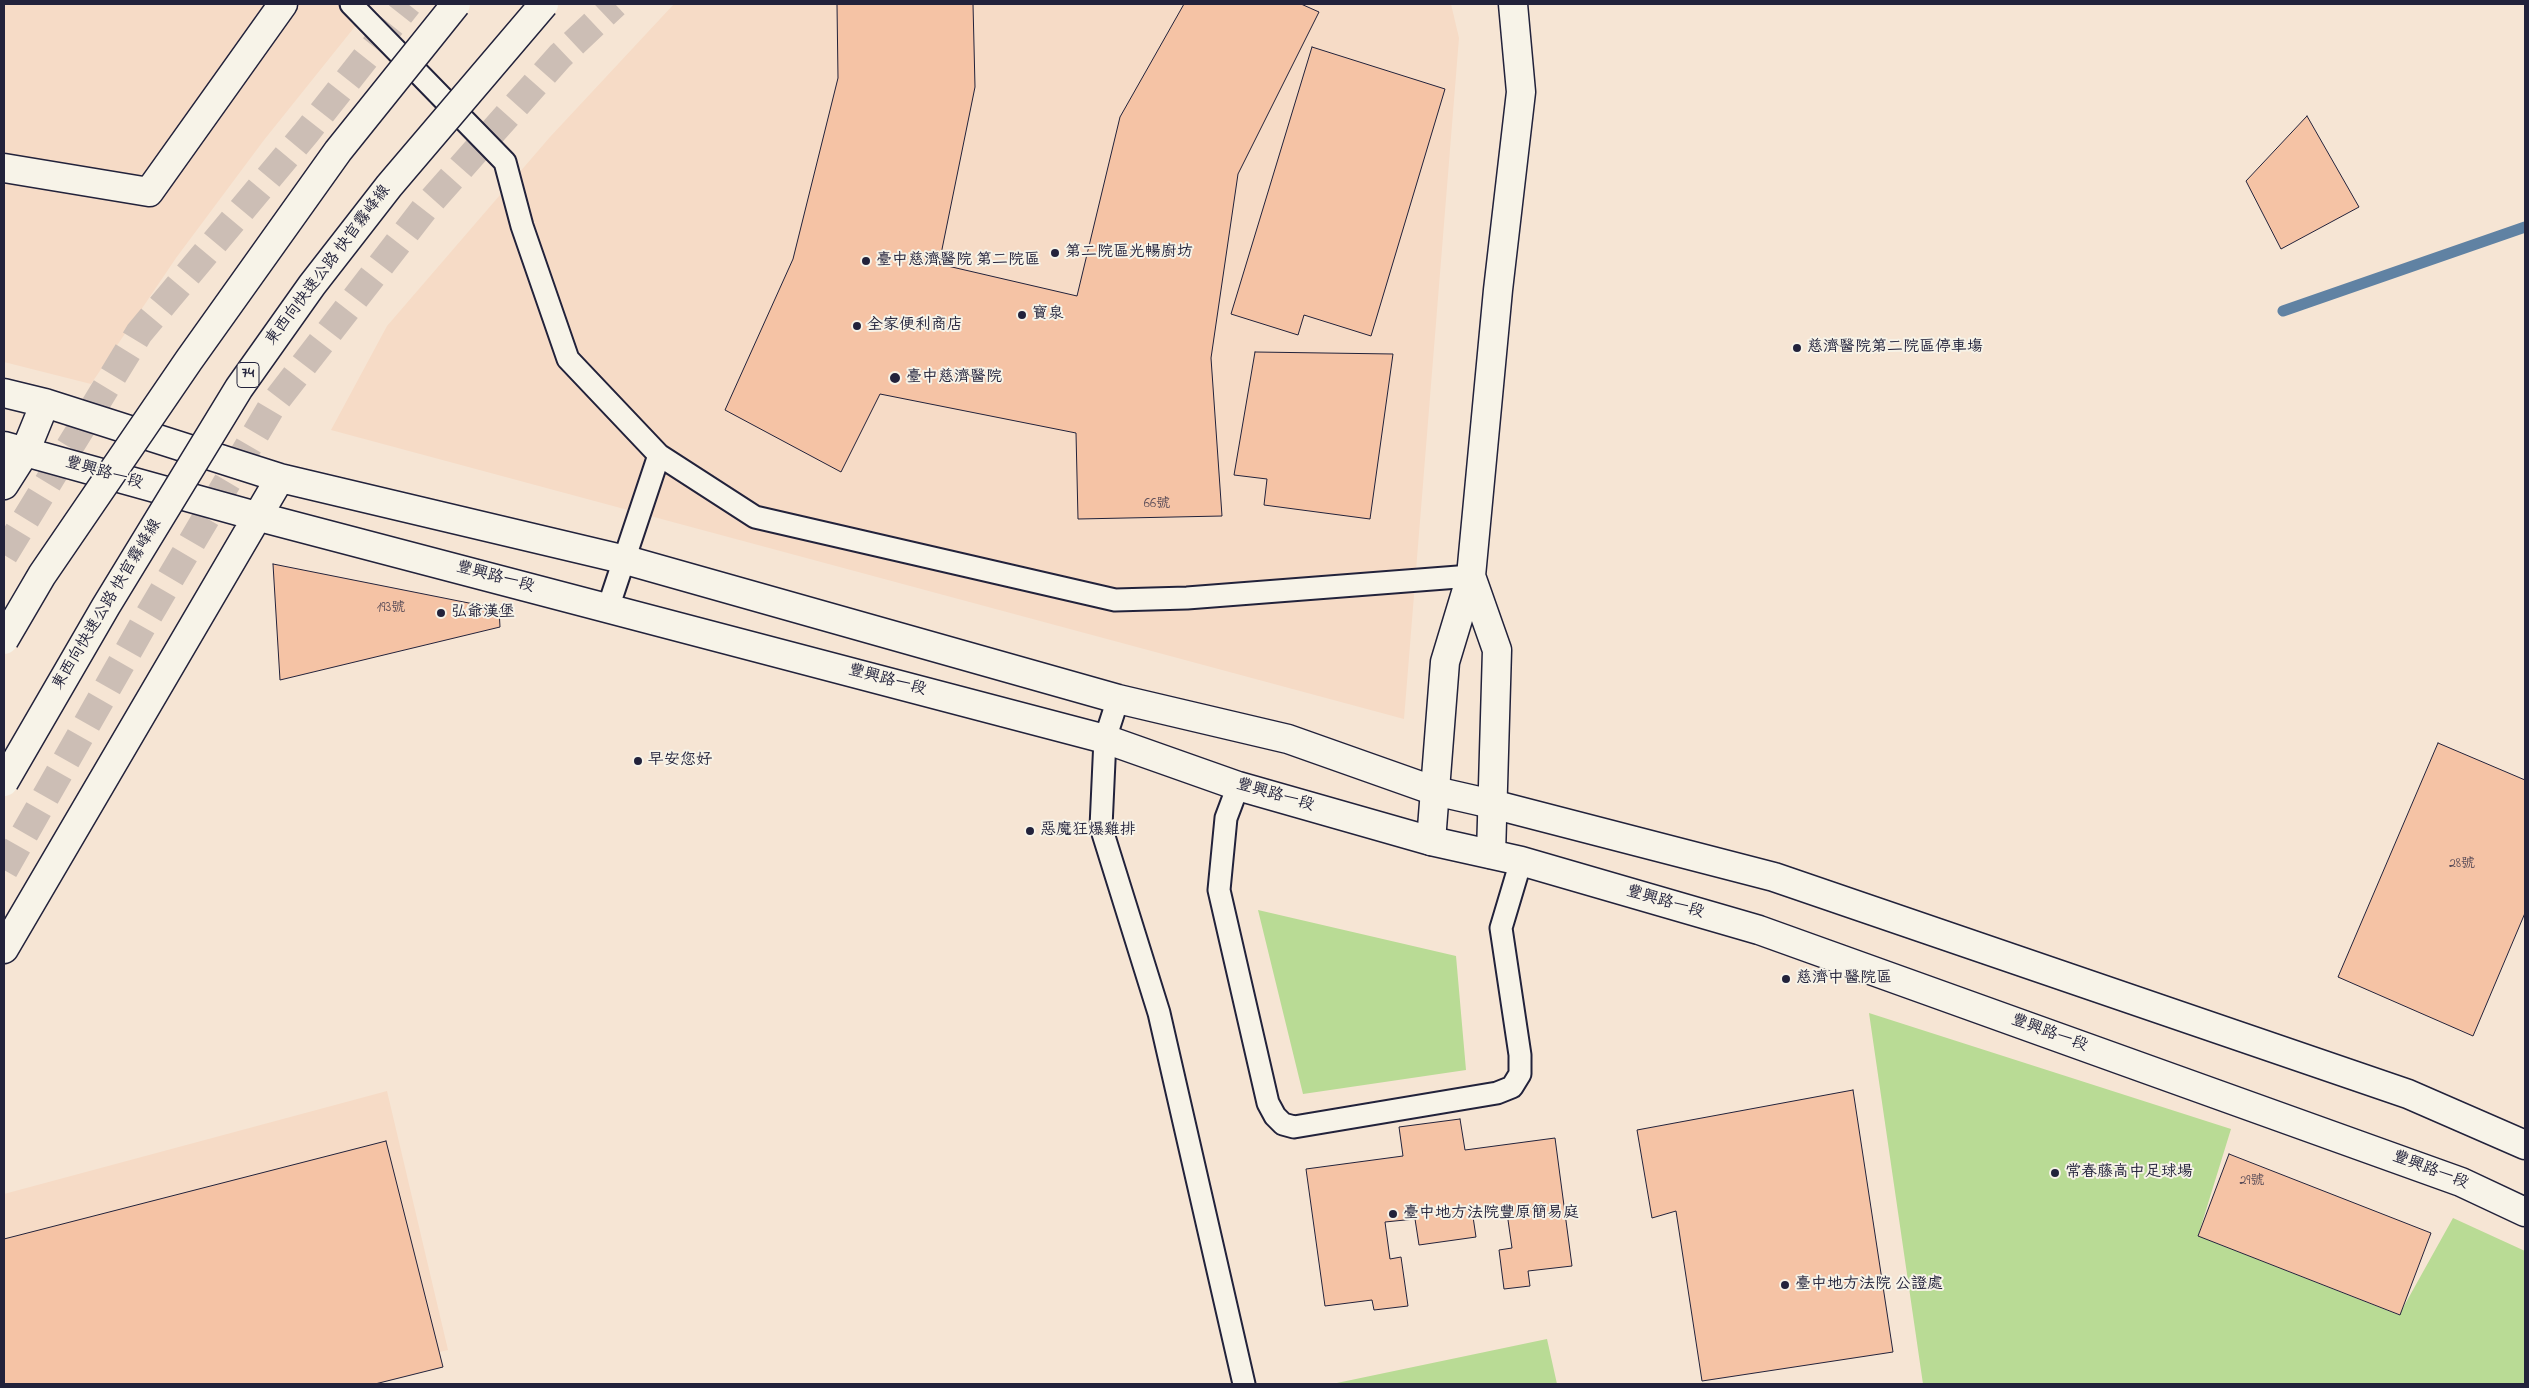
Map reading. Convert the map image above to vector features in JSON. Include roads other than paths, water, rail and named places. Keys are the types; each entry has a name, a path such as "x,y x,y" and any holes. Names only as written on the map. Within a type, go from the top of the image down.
{"main road":[{"path":"4,168 149,192 283,4"},
{"path":"4,640 42,575 189,360 338,151 456,4"},
{"name":"東西向快速公路 快官霧峰線","path":"4,782 106,606 239,388 312,285 389,186 544,4"},
{"path":"1431,840 1444,662 1471,576 1498,290 1521,92 1513,4"},
{"path":"4,392 45,403 280,478 626,560 1118,699 1288,739 1435,792 1492,804 1774,877 2408,1094 2525,1145"},
{"path":"4,485 14,449 45,403"},
{"name":"豐興路一段","path":"14,449 256,516 1105,739 1238,786 1431,840 1521,861 1759,930 2461,1182 2525,1212"},
{"path":"4,949 280,478"},
{"path":"1471,576 1497,650 1491,854"}],"lane":[{"path":"351,4 505,162 522,226 568,359 659,455 755,516 1115,600 1187,598 1471,576"},
{"path":"608,608 626,560 659,455"},
{"path":"1118,699 1105,739 1100,827 1159,1013 1244,1384"},
{"path":"1238,786 1226,818 1219,890 1268,1102 1279,1120 1294,1127 1498,1093 1512,1087 1520,1074 1520,1055 1501,928 1521,861"}],"waterway":[{"path":"2283,311 2525,227"}],"tunnel":[{"path":"4,555 139,333 306,133 408,4"},
{"path":"4,870 143,625 272,406 425,208 560,56 615,4"}],"place":[{"name":"第二院區光暢廚坊","path":"1055,253"},
{"name":"臺中慈濟醫院 第二院區","path":"866,261"},
{"name":"寶泉","path":"1022,315"},
{"name":"全家便利商店","path":"857,326"},
{"name":"慈濟醫院第二院區停車塲","path":"1797,348"},
{"name":"臺中慈濟醫院","path":"895,378"},
{"name":"弘爺漢堡","path":"441,613"},
{"name":"早安您好","path":"638,761"},
{"name":"惡魔狂爆雞排","path":"1030,831"},
{"name":"慈濟中醫院區","path":"1786,979"},
{"name":"常春藤高中足球場","path":"2055,1173"},
{"name":"臺中地方法院豐原簡易庭","path":"1393,1214"},
{"name":"臺中地方法院 公證處","path":"1785,1285"}]}
